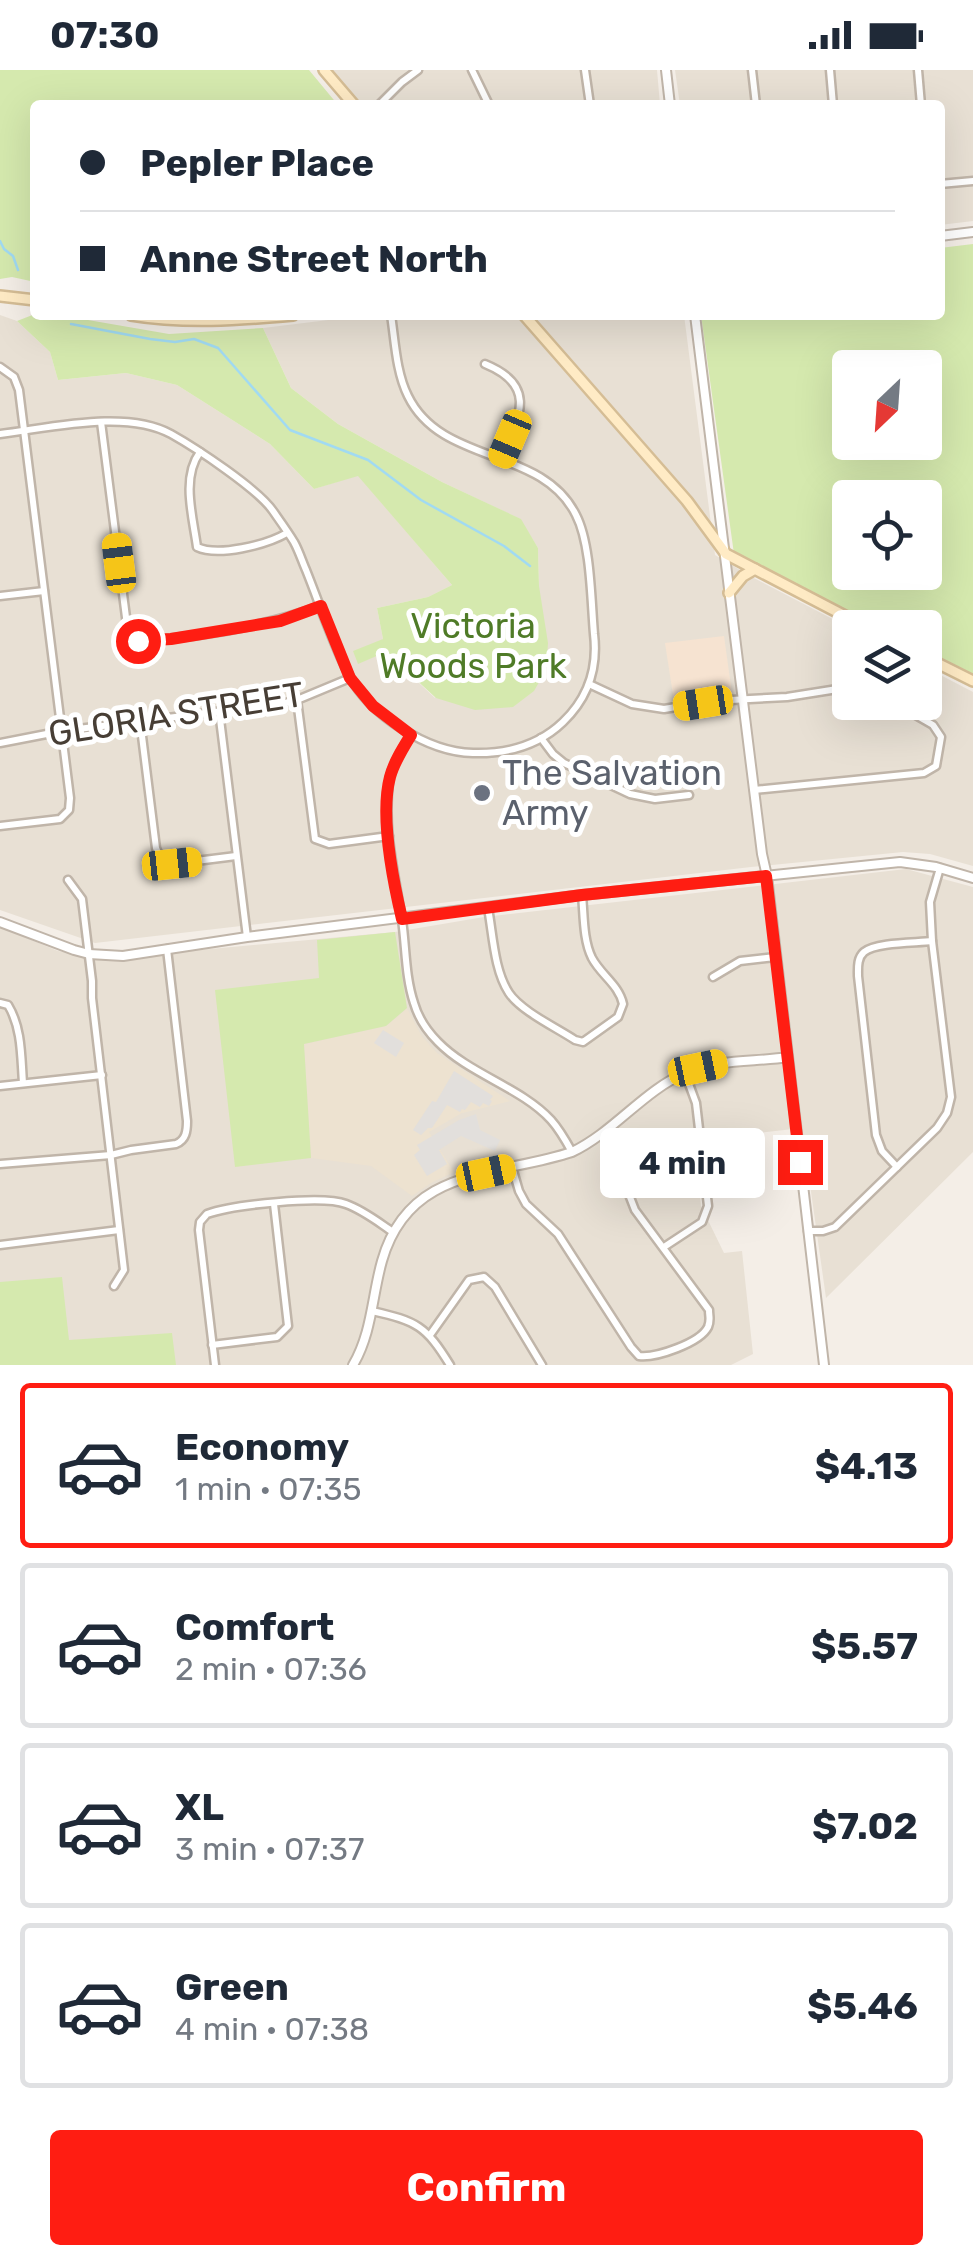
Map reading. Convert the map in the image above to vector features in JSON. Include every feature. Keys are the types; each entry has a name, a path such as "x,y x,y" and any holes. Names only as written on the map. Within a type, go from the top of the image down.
{"main road":[{"path":"324,70 350,100"},
{"path":"0,296 30,299"},
{"path":"159,320 242,320"},
{"path":"528,320 688,501 726,554 833,610"},
{"path":"729,594 744,576 755,570"},
{"path":"942,665 973,682"}],"street":[{"path":"385,100 418,70"},
{"path":"472,70 487,100"},
{"path":"585,70 589,100"},
{"path":"666,70 669,100"},
{"path":"752,70 755,100"},
{"path":"830,70 833,100"},
{"path":"918,70 921,100"},
{"path":"945,184 973,181"},
{"path":"945,235 973,232"},
{"path":"0,434 118,421 150,424 168,432 271,507 294,543 350,678 373,706 411,735 448,750 511,751 554,730 571,714 589,684 596,652 584,538 566,498 548,481 530,470 447,438 419,413 401,376 393,320"},
{"path":"696,320 824,1365"},
{"path":"485,364 503,371 522,401 519,418 500,460"},
{"path":"0,367 17,383 70,798 66,815 60,819 0,826"},
{"path":"101,422 128,633 138,641 171,639 280,621 321,606"},
{"path":"200,452 190,474 196,547 208,552 258,544 287,533"},
{"path":"0,596 44,591"},
{"name":"GLORIA STREET","path":"0,743 297,700 350,678"},
{"path":"589,684 632,704 664,709 832,690"},
{"path":"297,700 315,839 328,844 389,836"},
{"path":"220,710 247,937"},
{"path":"140,720 156,848 161,860 172,864 236,856"},
{"path":"754,790 924,773 936,766 941,737 924,720"},
{"path":"411,735 389,778 387,807 394,882 415,1008 438,1042 456,1057 547,1116 572,1152"},
{"path":"542,738 564,763 630,794 655,799 689,795"},
{"path":"0,922 62,947 123,956 582,895 900,862 973,878"},
{"path":"808,1231 835,1227 937,1128 947,1113 951,1097 930,902 940,868"},
{"path":"68,880 82,899 90,954 124,1270 114,1286"},
{"path":"488,908 499,967 509,993 520,1004 583,1042 618,1017 623,1004 589,951 582,895"},
{"path":"897,1168 882,1151 876,1135 858,961 865,951 878,946 932,941"},
{"path":"0,1164 111,1155 182,1140 187,1121 168,949"},
{"path":"713,977 740,961 775,958"},
{"path":"0,1003 8,1005 15,1016 23,1083"},
{"path":"352,1365 372,1311 382,1258 394,1232 419,1201 459,1178 572,1152 603,1134 685,1073 718,1064 788,1057"},
{"path":"664,1247 702,1222 708,1206 696,1104 685,1073"},
{"path":"0,1086 102,1076"},
{"path":"512,1167 526,1204 555,1230 639,1356 652,1358 700,1335 710,1316 706,1304 635,1210 623,1162 603,1134"},
{"path":"215,1365 199,1230 206,1214 308,1199 340,1202 394,1232"},
{"path":"212,1345 277,1336 288,1326 274,1204"},
{"path":"0,1245 119,1230"},
{"path":"430,1335 470,1280 484,1277 492,1283 542,1365"},
{"path":"372,1311 404,1318 430,1335 450,1365"}],"shaded area":[{"path":"332,70 657,70 660,100 357,100"},
{"path":"675,70 973,70 973,221 945,224 945,100 679,100"},
{"path":"0,315 17,321 50,352 58,380 126,373 177,385 270,444 314,489 358,475 452,585 428,597 377,608 383,639 358,663 386,652 435,698 539,585 538,548 520,519 442,482 338,424 291,388 263,328 328,320 685,320 715,555 832,619 832,720 942,720 942,676 973,692 973,866 930,854 903,852 95,943 0,910"},
{"path":"724,636 732,694 674,701 665,643"},
{"path":"906,869 973,887 973,1152 826,1298 802,1128 695,1140 701,1206 724,1253 742,1251 753,1354 731,1365 0,1365 0,927 58,951 103,959 395,932 484,917"},
{"path":"407,1008 421,1035 437,1053 510,1101 462,1113 429,1132 454,1172 412,1196 371,1166 311,1158 304,1044 386,1026"},
{"path":"383,1030 404,1043 396,1057 374,1043"},
{"path":"454,1071 493,1096 492,1101 489,1106 483,1103 480,1107 471,1102 460,1112 447,1105 432,1128 421,1135 413,1130"},
{"path":"476,1114 480,1130 500,1140 495,1151 461,1136 439,1150 447,1164 427,1176 414,1155 420,1150 417,1145"}],"green space":[{"path":"0,70 309,70 334,100 30,100 30,281 0,279"},
{"path":"973,244 973,675 942,659 942,610 846,610 734,554 702,320 945,320 945,247"},
{"name":"Victoria Woods Park","path":"30,316 30,320 88,320 169,334 263,328 291,388 338,424 442,482 521,519 538,548 548,643 546,670 534,691 513,707 475,710 436,698 386,652 358,664 353,651 383,639 377,608 428,597 452,585 358,476 314,489 270,444 177,385 126,373 58,380 50,352 17,321"},
{"path":"395,932 407,1008 386,1026 304,1044 311,1158 235,1167 215,990 319,978 317,940"},
{"path":"62,1277 69,1340 172,1333 176,1365 0,1365 0,1282"}],"waterway":[{"path":"0,241 13,256 18,270"},
{"path":"71,324 150,339 194,339 218,348 290,430 368,460 421,500 504,546 530,566"}],"place":[{"name":"The Salvation Army","path":"482,793"}],"route":[{"path":"138,641 280,621 321,606 350,678 373,706 411,735 389,778 387,807 394,882 402,919 766,876 800,1162"}]}
